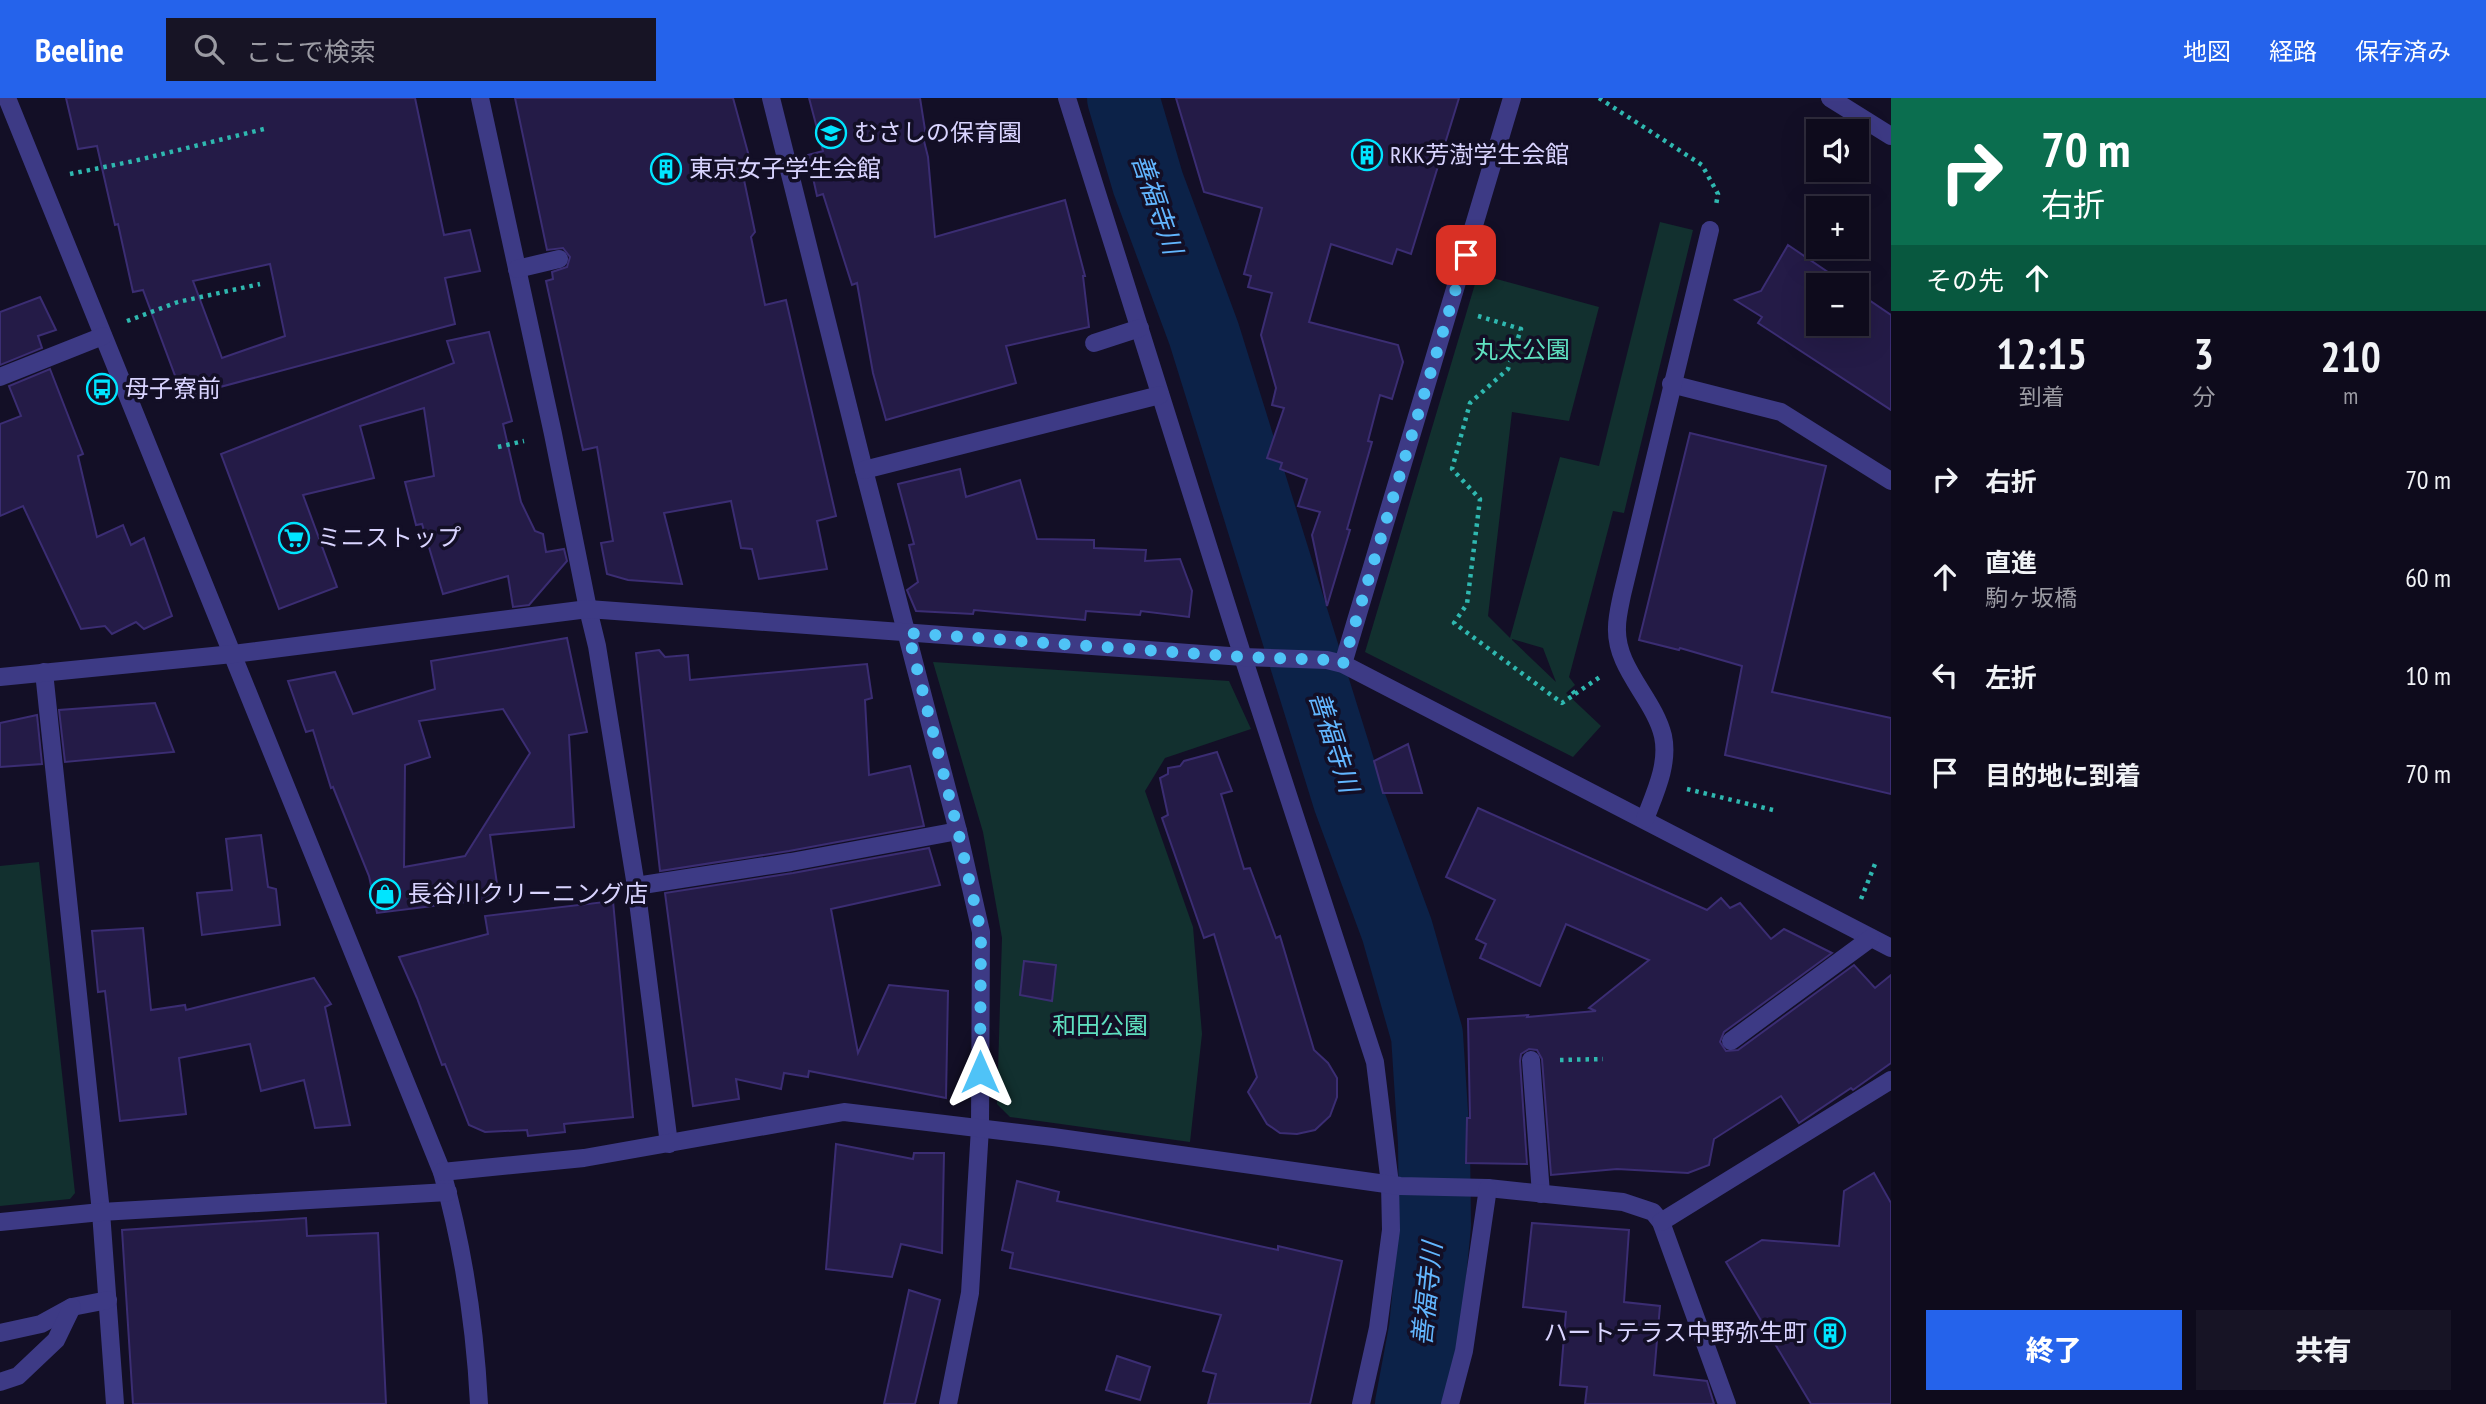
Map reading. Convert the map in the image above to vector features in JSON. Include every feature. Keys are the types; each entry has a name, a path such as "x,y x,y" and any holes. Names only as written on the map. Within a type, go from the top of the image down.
{"street":[{"path":"7,98 442,1172 470,1307 479,1404"},
{"path":"480,98 554,434 602,671 636,886 669,1144"},
{"path":"771,98 958,831 981,932 980,1128 970,1293 948,1404"},
{"path":"1067,98 1243,657 1375,1062 1395,1185 1378,1328 1360,1404"},
{"path":"1335,662 1450,307 1512,98"},
{"path":"1830,98 1891,136"},
{"path":"1645,819 1662,770 1663,737 1652,708 1623,660 1616,629 1671,384 1710,230"},
{"path":"517,268 559,259"},
{"path":"1094,343 1140,328"},
{"path":"0,377 102,334"},
{"path":"1671,384 1781,412 1891,481"},
{"path":"864,470 1160,395"},
{"path":"0,677 233,654 588,609 1335,662 1645,819 1891,948"},
{"path":"44,672 101,1212 115,1404"},
{"path":"636,886 791,862 958,831"},
{"path":"1731,1041 1871,938"},
{"path":"1531,1060 1541,1194"},
{"path":"1661,1222 1891,1080"},
{"path":"442,1172 584,1158 844,1112 1395,1185 1488,1188 1623,1202 1653,1212 1661,1222 1727,1404"},
{"path":"1450,1404 1464,1352 1488,1188"},
{"path":"0,1222 101,1212 448,1192"},
{"path":"0,1333 41,1324 72,1307 108,1300"},
{"path":"0,1382 18,1376 56,1340 72,1307"}],"path":[{"path":"1599,98 1702,165 1718,194 1710,230"},
{"path":"40,181 264,129"},
{"path":"102,334 178,302 260,284"},
{"path":"1450,307 1521,329 1508,369 1470,403 1452,469 1480,499 1467,604 1454,623 1562,703 1575,694 1571,689"},
{"path":"1659,782 1773,810"},
{"path":"1851,926 1875,864"},
{"path":"1531,1060 1603,1059"}],"green space":[{"name":"丸太公園","path":"1660,222 1693,230 1624,513 1613,511 1569,677 1575,685 1566,693 1601,726 1573,757 1365,652 1478,274 1599,307 1569,421 1512,412 1488,616 1510,638 1560,457 1599,466","holes":["1512,639 1543,648 1556,682"]},
{"name":"和田公園","path":"933,662 1229,681 1251,729 1165,758 1145,791 1193,927 1202,1034 1190,1142 1010,1117 997,1104 1002,938 983,832"},
{"path":"39,862 75,1193 70,1199 0,1206 0,866"}],"building":[{"path":"66,98 415,98 444,235 470,230 480,271 445,278 455,324 183,397 143,290 133,292 97,146 78,149","holes":["270,264 285,336 222,358 193,281"]},
{"path":"515,98 733,98 750,160 740,161 755,232 751,237 765,305 786,300 836,516 817,521 827,569 759,579 752,549 741,548 731,501 664,513 682,584 628,580 607,574 601,543 613,541 597,447 583,450 546,281 553,279 552,272 567,267 570,257 563,248 547,250"},
{"path":"809,98 920,98 935,237 1065,200 1085,276 1089,327 1006,346 1016,383 886,420 873,373 857,283 852,285 823,194 817,196 808,155 823,151"},
{"path":"1176,98 1459,98 1411,254 1397,249 1392,264 1331,244 1309,322 1398,345 1403,362 1392,399 1380,395 1368,441 1372,442 1347,529 1350,530 1327,606 1312,535 1320,512 1298,506 1307,479 1280,469 1282,463 1267,458 1284,408 1272,405 1276,388 1261,335 1272,293 1248,287 1251,276 1244,274 1262,208 1204,192"},
{"path":"1788,245 1829,273 1806,273 1806,336 1869,336 1869,300 1891,315 1891,410 1758,323 1762,317 1735,300 1761,291"},
{"path":"40,297 56,330 38,336 42,348 0,365 0,312"},
{"path":"489,332 512,421 503,424 521,502 535,531 543,534 546,552 564,549 567,561 529,605 513,607 508,576 443,594 422,524 416,525 405,482 434,476 424,408 360,426 374,478 303,495 337,587 279,609 221,454 454,363 447,341"},
{"path":"50,369 83,454 78,456 97,537 123,525 131,545 144,538 172,616 144,629 136,622 112,634 105,626 81,629 23,506 0,516 0,424 21,416 9,386"},
{"path":"1690,433 1826,466 1772,692 1891,718 1891,794 1725,755 1742,666 1680,648 1679,650 1639,640"},
{"path":"960,469 966,497 1020,480 1037,539 1094,540 1094,548 1146,550 1145,561 1180,559 1192,591 1189,617 1141,611 1140,615 1086,611 1085,620 974,610 973,614 916,611 907,590 918,582 909,545 914,544 898,484"},
{"path":"567,638 587,732 569,735 574,827 490,835 499,898 377,913 369,876 333,787 331,788 313,730 306,732 288,681 335,672 353,714 435,689 431,661","holes":["503,709 530,753 465,856 404,867 405,765 430,757 419,721"]},
{"path":"659,650 665,657 688,655 690,680 867,664 872,698 865,700 869,775 910,766 924,826 660,871 636,653"},
{"path":"155,703 174,752 65,762 59,710"},
{"path":"37,715 42,764 0,767 0,723"},
{"path":"1408,744 1422,793 1383,793 1374,761"},
{"path":"1217,752 1232,791 1221,794 1244,869 1250,868 1276,938 1280,936 1314,1050 1328,1063 1337,1078 1337,1097 1330,1116 1315,1130 1297,1134 1280,1133 1267,1124 1248,1092 1257,1077 1214,934 1204,938 1162,818 1168,815 1160,778 1168,774 1168,768"},
{"path":"1478,808 1707,910 1721,898 1730,908 1740,903 1771,939 1784,929 1832,953 1724,1032 1720,1042 1726,1051 1738,1050 1854,965 1875,988 1891,975 1891,1063 1799,1123 1781,1096 1714,1139 1709,1165 1688,1173 1617,1169 1551,1175 1542,1059 1537,1050 1529,1049 1521,1054 1520,1061 1527,1164 1466,1163 1467,1118 1470,1118 1468,1019 1596,1011 1589,1008 1649,960 1566,924 1540,986 1480,958 1486,944 1476,939 1495,900 1446,877"},
{"path":"261,835 268,887 276,889 280,925 202,935 197,893 232,890 226,839"},
{"path":"929,848 940,885 831,909 858,1053 889,985 948,991 946,1098 809,1071 808,1077 784,1073 781,1089 736,1079 739,1099 693,1106 665,893"},
{"path":"613,901 633,1117 564,1124 565,1132 528,1136 527,1130 485,1132 469,1125 399,957 488,934 485,916"},
{"path":"143,928 151,1010 185,1005 186,1010 314,978 331,1004 325,1007 350,1125 315,1128 304,1080 261,1091 250,1044 179,1058 186,1114 120,1121 105,991 98,992 92,931"},
{"path":"1024,961 1056,965 1052,1001 1020,995"},
{"path":"836,1144 913,1159 914,1153 944,1153 942,1253 901,1244 892,1277 826,1269"},
{"name":"ハートテラス中野弥生町","path":"1874,1173 1891,1203 1891,1404 1811,1404 1726,1262 1762,1240 1839,1246 1844,1191"},
{"path":"1017,1181 1059,1192 1057,1201 1278,1250 1278,1246 1342,1261 1310,1404 1208,1404 1216,1374 1203,1371 1221,1315 1010,1268 1013,1253 1002,1250"},
{"path":"306,1218 307,1236 378,1233 386,1404 133,1404 122,1230"},
{"path":"1532,1223 1629,1230 1624,1302 1660,1306 1654,1375 1707,1381 1714,1404 1585,1404 1587,1387 1560,1385 1566,1312 1523,1307"},
{"path":"909,1290 940,1300 915,1404 884,1404"},
{"path":"1117,1356 1150,1367 1140,1400 1106,1390"}],"waterway":[{"name":"善福寺川","path":"1123,98 1148,183 1204,334 1349,800 1397,930 1427,1035 1434,1143 1435,1225 1425,1329 1411,1404"}],"place":[{"name":"むさしの保育園","path":"831,133"},
{"name":"RKK芳澍学生会館","path":"1367,155"},
{"name":"東京女子学生会館","path":"666,169"},
{"name":"母子寮前","path":"102,389"},
{"name":"ミニストップ","path":"294,538"},
{"name":"長谷川クリーニング店","path":"385,894"},
{"name":"ハートテラス中野弥生町","path":"1830,1333"}],"route":[{"path":"980,1072 981,932 908,633 1243,657 1327,660 1343,664 1466,255"}]}
